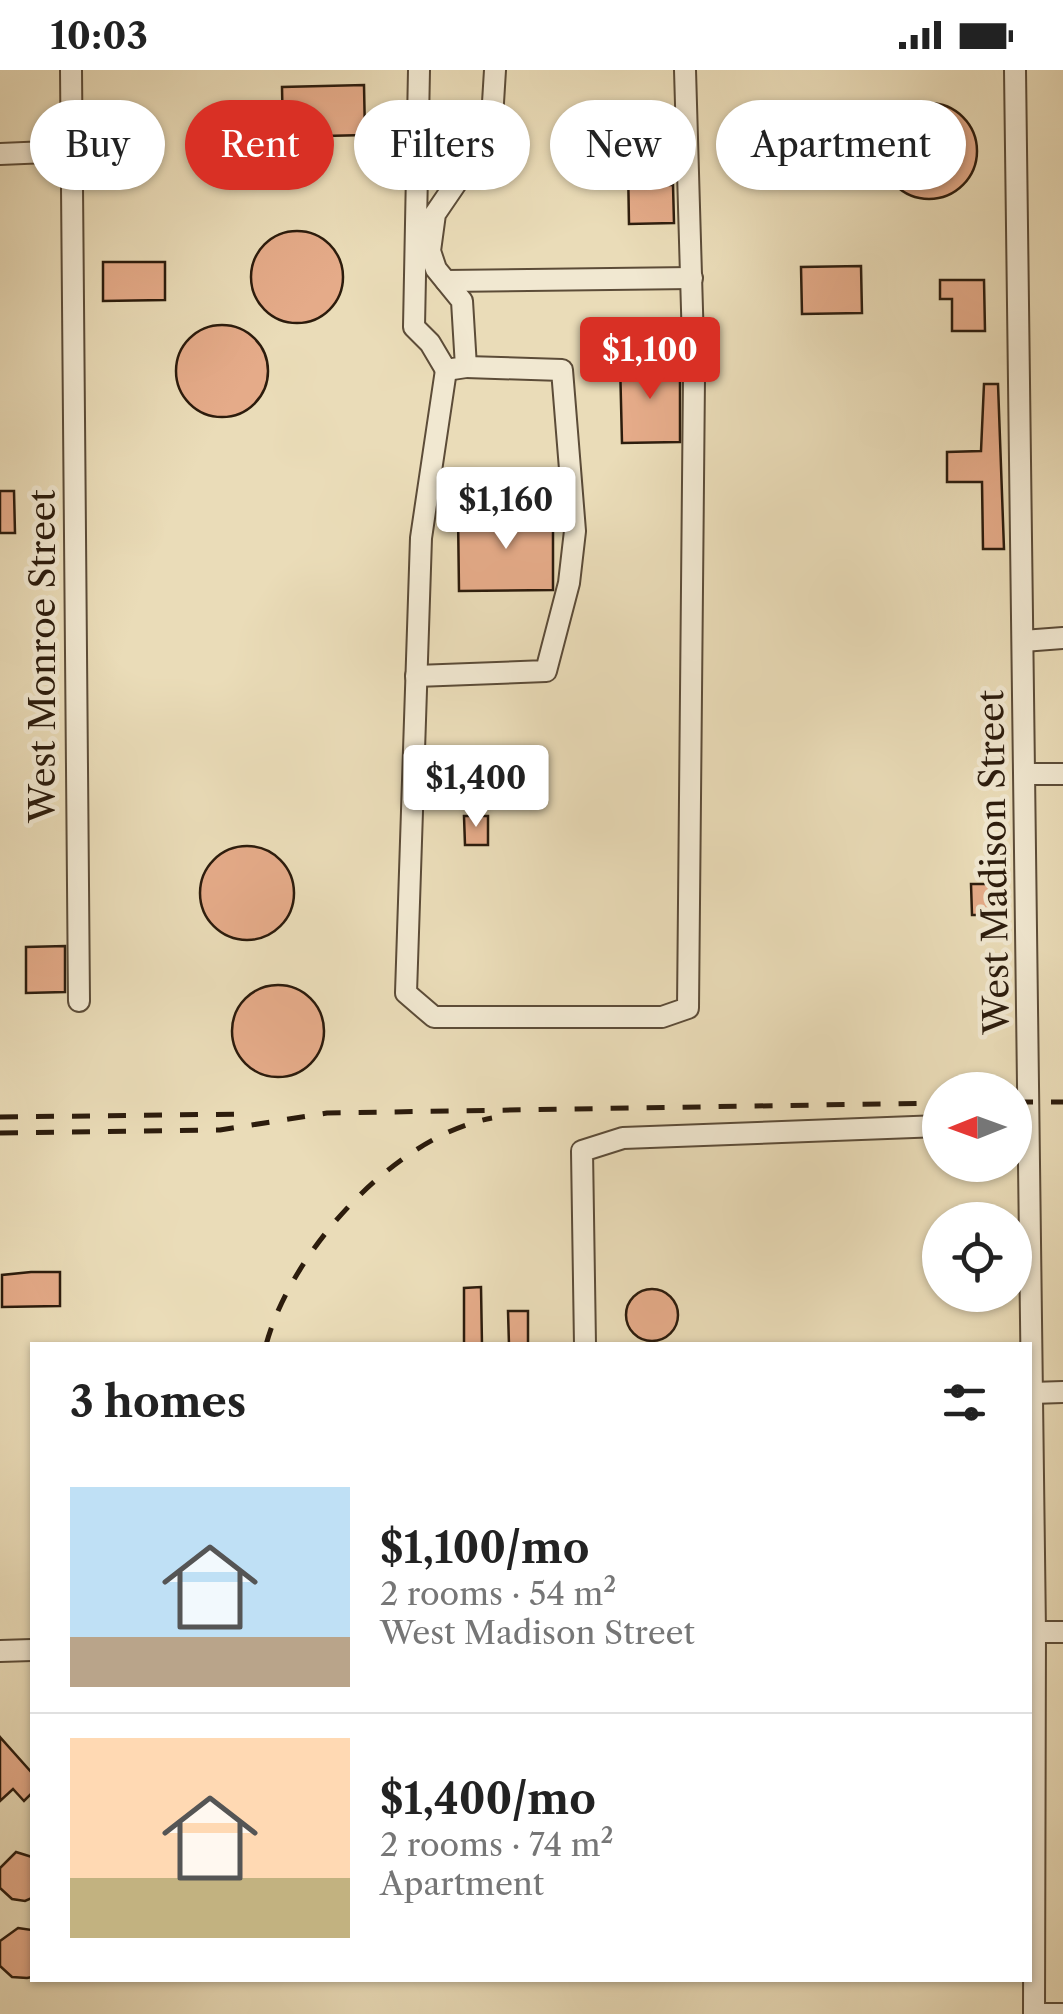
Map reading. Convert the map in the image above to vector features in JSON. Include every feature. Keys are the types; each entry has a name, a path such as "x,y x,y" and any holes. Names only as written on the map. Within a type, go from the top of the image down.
{"street":[{"name":"West Monroe Street","path":"70,70 71,100"},
{"path":"416,676 546,671 569,583 576,531 562,370 456,369 414,326 419,70"},
{"path":"495,70 492,119 482,145 435,214 430,251 446,281 462,300 456,369 421,538 406,992 434,1017 662,1017 688,1008 692,839 692,278 685,70"},
{"name":"West Madison Street","path":"1015,70 1031,1342"},
{"path":"0,154 30,153"},
{"name":"West Monroe Street","path":"72,190 79,1002"},
{"path":"446,281 692,278"},
{"path":"1023,641 1063,638"},
{"path":"1025,774 1063,774"},
{"path":"584,1342 582,1151 623,1138 922,1127"},
{"path":"1032,1392 1063,1392"},
{"name":"West Madison Street","path":"1032,1392 1036,2014"},
{"path":"1033,1632 1063,1632"},
{"path":"0,1651 30,1650"},
{"path":"1036,2014 1063,2014"}],"building":[{"path":"364,85 364,100 354,100 354,135 334,136 334,100 282,100 282,87"},
{"path":"966,120 976,142 976,160 966,182"},
{"path":"628,190 673,190 674,223 629,224"},
{"path":"901,190 957,190 929,199"},
{"path":"297,231 314,235 329,245 339,260 343,277 339,294 329,309 314,319 297,323 280,319 265,309 255,294 251,277 255,260 265,245 280,235"},
{"path":"103,262 165,262 165,300 103,301"},
{"path":"861,266 862,313 802,314 801,267"},
{"path":"940,280 984,280 985,331 952,331 952,299 940,299"},
{"path":"222,325 240,329 254,339 264,353 268,371 264,389 254,403 240,413 222,417 204,413 190,403 180,389 176,371 180,353 190,339 204,329"},
{"path":"680,361 680,442 622,443 620,362"},
{"path":"984,384 998,384 1004,549 983,549 982,482 947,482 947,452 981,451"},
{"path":"0,491 14,491 15,533 0,533"},
{"path":"553,513 553,590 459,591 458,514"},
{"path":"464,816 488,816 488,845 465,845"},
{"path":"247,846 265,850 280,860 290,875 294,893 290,911 280,926 265,936 247,940 229,936 214,926 204,911 200,893 204,875 214,860 229,850"},
{"path":"971,884 994,884 995,915 972,915"},
{"path":"65,946 65,992 26,993 26,947"},
{"path":"278,985 296,988 311,998 321,1013 321,1049 311,1064 296,1074 278,1077 260,1074 245,1064 235,1049 232,1031 235,1013 245,998 260,988"},
{"path":"60,1272 60,1306 2,1307 2,1275"},
{"path":"481,1287 482,1342 464,1342 464,1288"},
{"path":"652,1289 671,1296 678,1315 671,1334 652,1341 633,1334 626,1315 633,1296"},
{"path":"508,1311 528,1311 528,1342 509,1342"},
{"path":"0,1737 30,1771 30,1795 24,1801 13,1789 0,1801"},
{"path":"16,1852 30,1856 30,1899 12,1899 0,1888 0,1868"},
{"path":"18,1928 30,1930 30,1977 12,1977 0,1966 0,1941"}],"railway":[{"path":"1032,1102 1063,1102"},
{"path":"0,1133 220,1130 327,1113 922,1103"},
{"path":"0,1117 247,1114"},
{"path":"267,1342 298,1272 352,1203 419,1148 455,1129 492,1118"}]}
